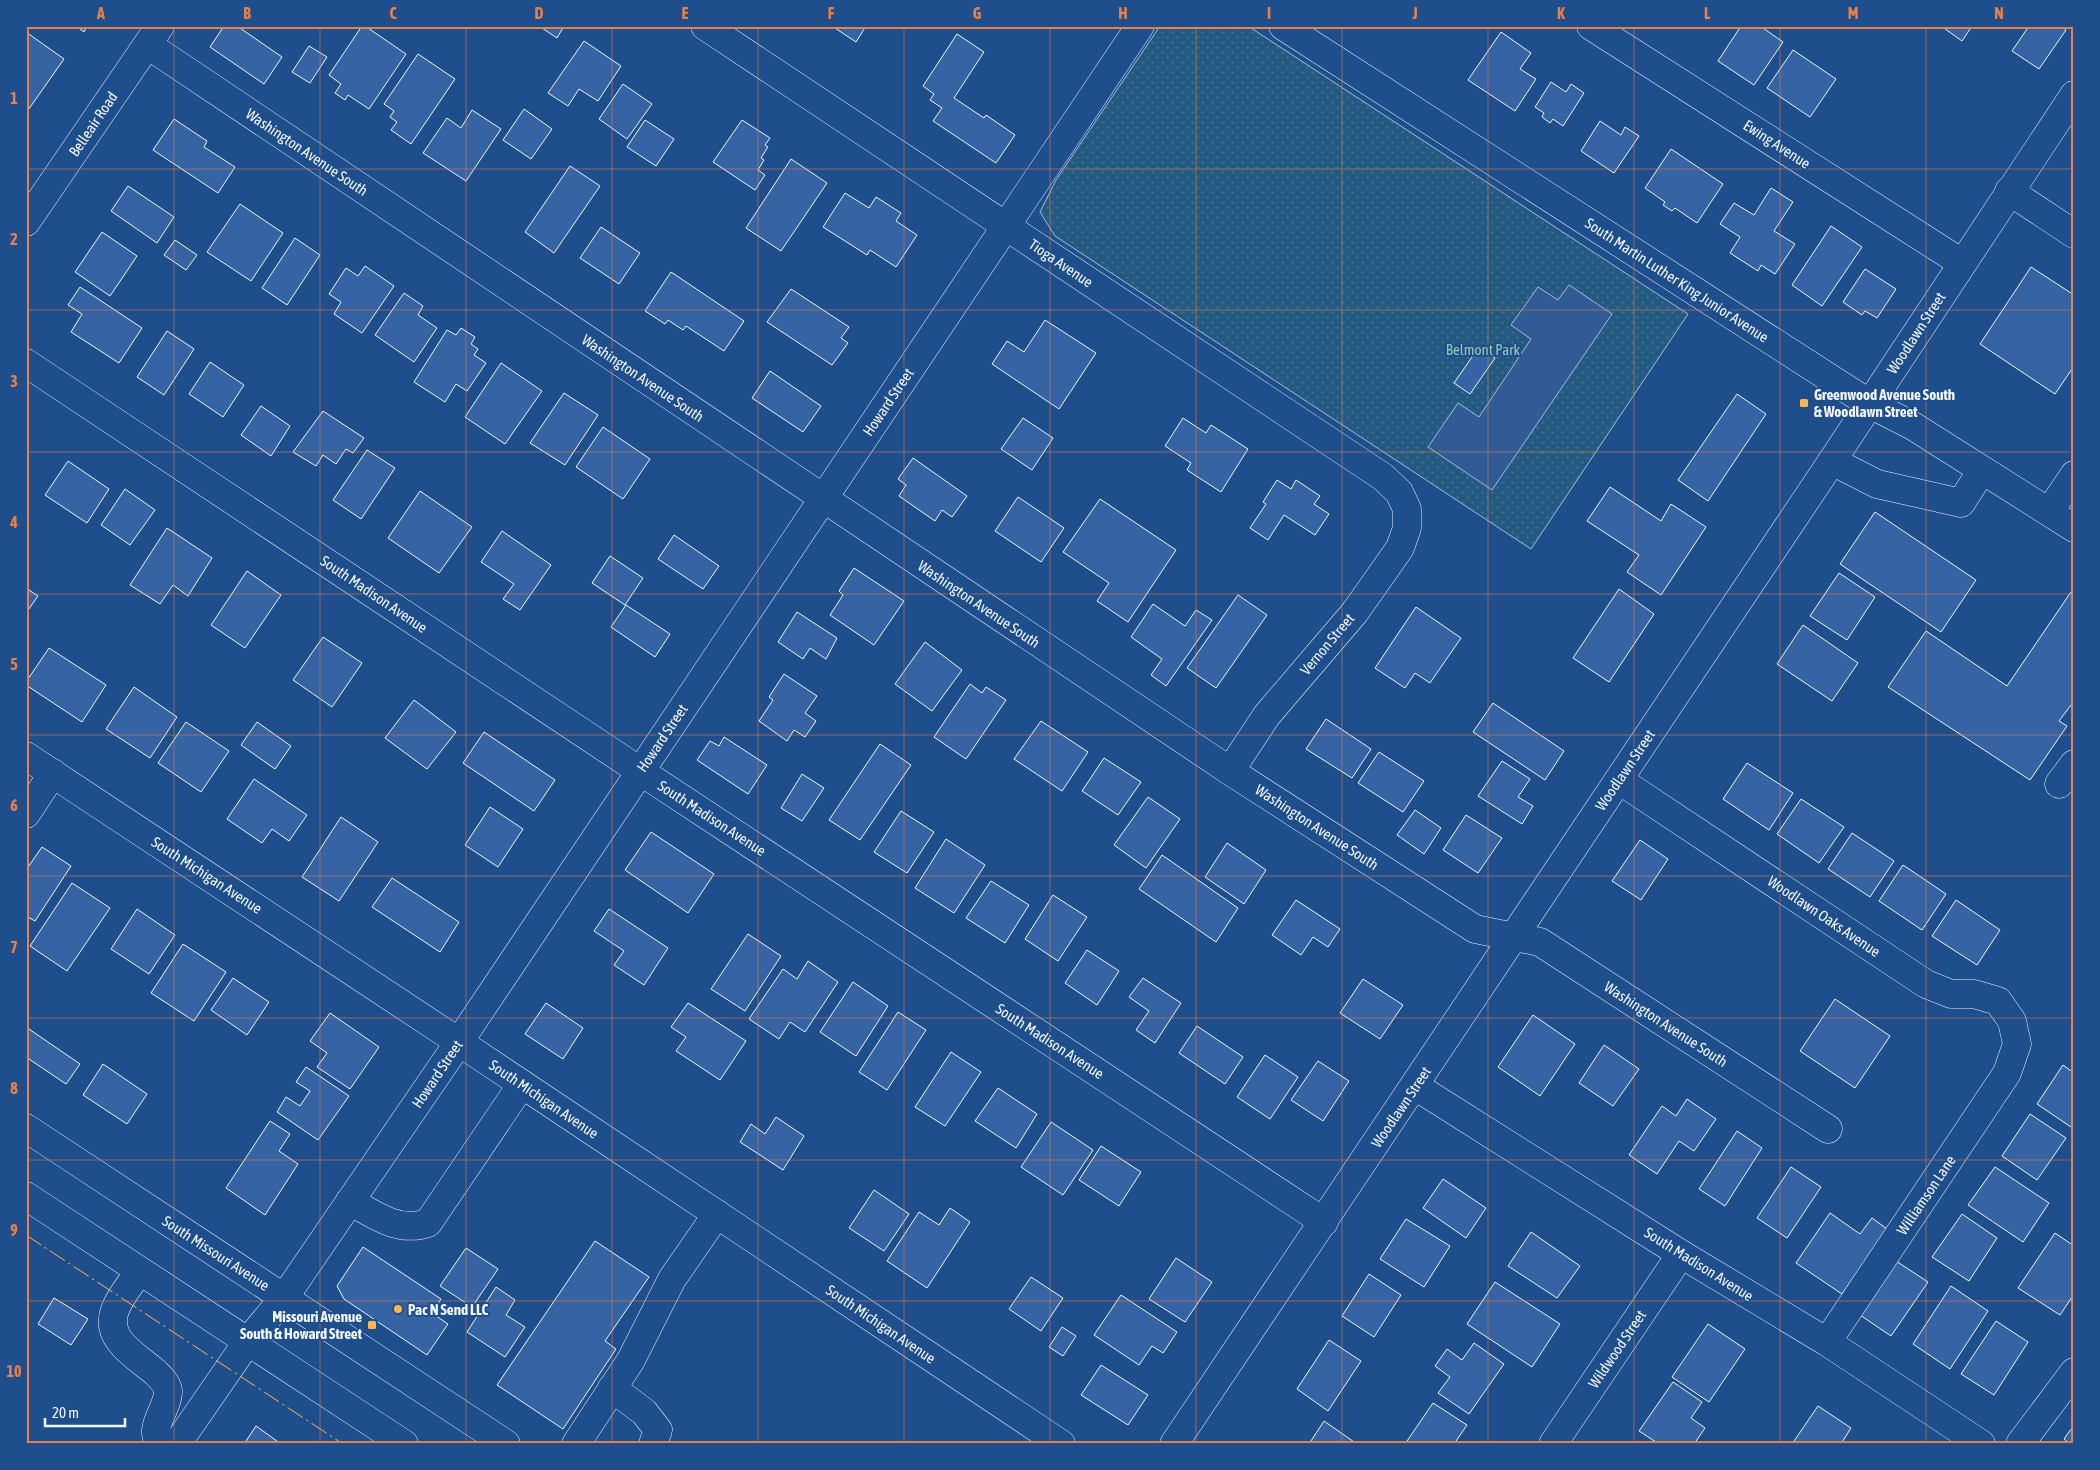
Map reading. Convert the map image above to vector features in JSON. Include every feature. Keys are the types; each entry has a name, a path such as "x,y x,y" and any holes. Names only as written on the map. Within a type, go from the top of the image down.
{"street":[{"name":"Tioga Avenue","path":"705,26 1383,477 1399,492 1408,509"},
{"name":"Howard Street","path":"177,1444 248,1341 284,1298 459,1042 1140,26"},
{"name":"South Martin Luther King Junior Avenue","path":"1283,26 1870,404 1912,426 2074,528"},
{"name":"Ewing Avenue","path":"1591,26 1962,263"},
{"name":"Belleair Road","path":"26,222 154,36"},
{"name":"Washington Avenue South","path":"154,36 822,499 1230,771 1475,929 1540,942 1828,1129"},
{"name":"Woodlawn Street","path":"1174,1444 1832,461 2074,95"},
{"path":"2009,192 2074,234"},
{"name":"South Madison Avenue","path":"26,363 1324,1222"},
{"path":"1832,461 1877,484 1960,504 1982,470"},
{"path":"2049,512 2074,475"},
{"name":"Vernon Street","path":"1230,771 1267,715 1355,612 1400,548 1407,528 1408,509"},
{"name":"South Michigan Avenue","path":"26,756 459,1042 1061,1444"},
{"path":"26,814 54,773"},
{"name":"Woodlawn Oaks Avenue","path":"1619,780 1926,984 1951,994 1974,994 1998,1001 2012,1021 2017,1044"},
{"name":"Williamson Lane","path":"1827,1342 2008,1073 2017,1044"},
{"path":"350,1200 386,1220 403,1226 416,1226 428,1223 522,1084"},
{"name":"South Madison Avenue","path":"1415,1086 1682,1254 1827,1342 1981,1444"},
{"name":"South Missouri Avenue","path":"26,1128 506,1444"},
{"path":"26,1196 404,1444"},
{"path":"576,1444 631,1360 672,1278 717,1214"},
{"name":"Wildwood Street","path":"1553,1444 1682,1254"},
{"path":"139,1271 115,1310 112,1325 118,1341 162,1379 168,1390 165,1408 155,1429 158,1440 162,1444"},
{"path":"2020,1444 2074,1372"},
{"path":"612,1388 644,1412 658,1430 653,1444"}],"green space":[{"name":"Belmont Park","path":"1160,26 1248,26 1688,314 1531,549 1055,236 1040,212 1056,180"}],"shaded area":[{"path":"1569,285 1612,314 1492,490 1428,447 1458,403 1479,417 1531,339 1511,325 1538,287 1558,300"}],"building":[{"path":"76,26 87,26 84,32"},
{"path":"224,26 237,26 282,57 264,84 210,47"},
{"path":"362,26 365,26 406,54 369,109 348,95 345,100 335,93 341,84 329,75"},
{"path":"539,26 564,26 557,38"},
{"path":"832,26 866,26 856,42"},
{"path":"1741,26 1760,26 1783,42 1754,85 1718,61"},
{"path":"1941,26 1972,26 1962,41"},
{"path":"2029,26 2061,26 2066,30 2039,69 2012,51"},
{"path":"26,32 64,59 26,113"},
{"path":"1501,32 1531,53 1520,69 1536,79 1515,111 1468,80"},
{"path":"957,34 984,52 954,98 984,118 986,115 1015,135 996,163 933,121 942,108 930,100 934,94 923,86"},
{"path":"584,41 621,66 598,101 579,89 568,106 548,93"},
{"path":"309,46 327,57 310,83 292,72"},
{"path":"1793,50 1836,79 1810,117 1767,88"},
{"path":"418,54 455,79 411,144 391,130 397,122 390,117 394,111 384,104"},
{"path":"1551,82 1566,92 1571,84 1584,93 1563,126 1553,119 1550,123 1542,117 1544,113 1535,107"},
{"path":"623,84 652,104 627,139 599,119"},
{"path":"524,109 552,129 531,159 503,140"},
{"path":"472,110 501,129 466,181 423,153 447,118 461,128"},
{"path":"174,119 207,141 204,147 235,167 218,193 153,150"},
{"path":"645,120 674,139 656,166 627,147"},
{"path":"742,120 770,138 765,145 768,147 761,158 764,160 758,170 765,175 755,190 713,162"},
{"path":"1600,121 1621,135 1625,127 1639,136 1614,173 1581,151"},
{"path":"1671,149 1723,184 1697,223 1675,208 1672,211 1663,205 1665,202 1645,188"},
{"path":"791,159 827,183 781,251 746,228"},
{"path":"570,166 600,186 554,253 525,232"},
{"path":"128,186 174,217 157,243 111,211"},
{"path":"1771,188 1793,202 1774,231 1795,244 1775,274 1761,265 1758,271 1730,253 1740,237 1720,224 1734,203 1754,215"},
{"path":"845,193 869,208 876,197 901,213 896,221 917,235 896,267 870,250 867,255 823,227"},
{"path":"240,204 283,233 251,281 207,252"},
{"path":"1831,226 1862,247 1822,306 1792,285"},
{"path":"601,227 640,253 619,284 580,258"},
{"path":"102,232 137,256 110,296 75,272"},
{"path":"295,238 320,255 287,305 262,288"},
{"path":"175,240 197,255 186,270 164,255"},
{"path":"365,266 394,286 362,333 334,314 341,302 329,294 346,268 358,276"},
{"path":"2031,267 2074,295 2074,366 2055,394 1980,344"},
{"path":"1865,269 1896,289 1877,318 1865,311 1862,315 1843,302"},
{"path":"671,272 744,321 724,351 686,326 683,330 668,320 665,324 645,311"},
{"path":"80,287 142,328 119,363 71,332 82,314 68,305"},
{"path":"791,289 849,327 841,338 848,343 832,365 767,322"},
{"path":"404,293 423,306 418,315 437,328 414,362 375,335"},
{"path":"1045,320 1096,353 1059,409 992,364 1007,341 1024,352"},
{"path":"461,328 475,337 471,344 478,349 474,355 486,363 467,391 456,384 445,402 414,382 447,330 456,335"},
{"path":"167,331 194,349 164,395 137,377"},
{"path":"1479,347 1495,358 1470,394 1454,383"},
{"path":"210,362 244,385 223,417 189,394"},
{"path":"501,363 542,391 505,444 465,417"},
{"path":"770,371 821,406 803,432 752,398"},
{"path":"564,393 598,415 565,465 530,443"},
{"path":"1737,394 1766,414 1708,501 1678,480"},
{"path":"261,406 290,426 271,456 241,435"},
{"path":"323,411 364,438 353,453 346,449 336,464 323,455 316,466 293,452"},
{"path":"1023,418 1053,438 1032,470 1001,449"},
{"path":"1183,418 1206,433 1211,425 1248,449 1221,492 1187,470 1191,463 1165,446"},
{"path":"603,427 650,459 623,499 576,467"},
{"path":"367,450 395,468 361,519 333,500"},
{"path":"913,458 967,496 952,517 942,510 935,521 899,496 906,485 898,479"},
{"path":"68,461 109,489 87,523 45,495"},
{"path":"1277,480 1291,489 1296,480 1320,496 1314,504 1329,514 1315,535 1284,515 1268,540 1250,528 1266,504 1263,502"},
{"path":"1610,487 1661,521 1671,504 1706,527 1661,595 1627,572 1639,555 1587,521"},
{"path":"125,489 155,510 130,545 101,525"},
{"path":"420,491 472,527 439,573 388,538"},
{"path":"1018,497 1064,528 1041,562 995,531"},
{"path":"1100,499 1176,550 1128,622 1097,601 1109,583 1063,552"},
{"path":"1875,512 1976,580 1941,632 1840,564"},
{"path":"167,528 212,558 188,596 173,585 160,604 130,585"},
{"path":"502,531 551,565 520,610 503,599 514,584 481,562"},
{"path":"674,535 719,566 703,589 658,559"},
{"path":"610,556 643,578 625,605 592,583"},
{"path":"854,568 904,601 874,645 830,615 843,595 839,591"},
{"path":"247,571 281,595 245,648 211,625"},
{"path":"1839,573 1875,597 1847,640 1810,616"},
{"path":"26,588 38,596 26,613"},
{"path":"1619,589 1654,614 1609,682 1573,658"},
{"path":"2071,592 2074,594 2074,701 2059,721 2067,726 2030,780 1888,687 1926,631 2007,686"},
{"path":"1238,595 1267,615 1216,688 1187,668"},
{"path":"1153,604 1185,626 1196,610 1212,620 1166,686 1151,675 1162,659 1131,637"},
{"path":"626,605 670,634 655,657 611,627"},
{"path":"1416,607 1461,638 1430,683 1415,673 1405,688 1375,668"},
{"path":"797,612 837,638 826,659 810,648 803,659 778,642"},
{"path":"1803,625 1858,663 1832,701 1777,664"},
{"path":"323,637 362,663 332,707 293,680"},
{"path":"925,642 962,670 932,711 895,684"},
{"path":"49,648 106,685 82,722 26,685 26,682"},
{"path":"784,674 817,696 805,713 816,721 805,737 794,730 787,741 759,721 773,700 769,697"},
{"path":"970,684 982,693 986,687 1006,700 966,759 934,737"},
{"path":"134,687 177,717 150,758 106,729"},
{"path":"414,700 456,732 427,769 385,738"},
{"path":"1493,703 1564,751 1545,780 1473,732"},
{"path":"1326,719 1371,749 1352,778 1306,749"},
{"path":"1041,721 1088,752 1062,791 1014,759"},
{"path":"186,722 229,751 201,792 158,763"},
{"path":"257,722 291,746 275,769 241,745"},
{"path":"484,732 555,780 534,811 463,763"},
{"path":"724,737 767,765 748,794 697,760 710,741 719,746"},
{"path":"880,744 911,765 860,840 829,820"},
{"path":"1379,752 1424,781 1403,812 1358,783"},
{"path":"1104,758 1141,782 1118,815 1082,791"},
{"path":"1502,761 1530,779 1518,797 1533,806 1522,824 1478,796"},
{"path":"1747,763 1793,793 1769,830 1723,799"},
{"path":"802,774 824,788 802,821 781,808"},
{"path":"254,779 307,815 289,841 272,829 262,843 227,819"},
{"path":"1148,797 1180,819 1146,868 1114,845"},
{"path":"1801,799 1844,827 1819,863 1777,834"},
{"path":"490,807 523,829 498,867 465,845"},
{"path":"1415,810 1441,828 1424,854 1397,835"},
{"path":"901,811 934,832 907,873 874,852"},
{"path":"1466,815 1502,838 1478,873 1443,850"},
{"path":"341,817 378,842 339,901 302,877"},
{"path":"651,832 714,874 688,913 625,870"},
{"path":"1852,833 1894,861 1870,897 1828,869"},
{"path":"946,839 985,865 954,913 915,888"},
{"path":"1640,840 1668,859 1641,900 1612,881"},
{"path":"1227,843 1266,870 1244,904 1205,877"},
{"path":"42,847 71,866 35,921 26,916 26,870"},
{"path":"1162,855 1238,908 1216,942 1139,889"},
{"path":"1903,865 1946,894 1922,930 1879,901"},
{"path":"392,878 459,922 440,952 372,907"},
{"path":"991,881 1029,905 1005,943 966,918"},
{"path":"72,883 110,908 67,971 30,946"},
{"path":"1053,895 1087,917 1058,961 1025,939"},
{"path":"1296,900 1340,929 1328,947 1313,937 1301,955 1272,935"},
{"path":"1956,900 2000,930 1977,965 1932,936"},
{"path":"137,909 175,935 149,974 111,949"},
{"path":"609,909 668,948 644,985 614,965 624,951 594,931"},
{"path":"748,934 781,956 745,1011 711,989"},
{"path":"183,944 226,972 194,1021 151,993"},
{"path":"1087,950 1119,971 1097,1005 1065,983"},
{"path":"808,961 838,982 805,1032 790,1022 779,1039 749,1019 783,969 797,979"},
{"path":"233,978 269,1002 247,1035 211,1010"},
{"path":"1143,978 1181,1003 1155,1043 1136,1030 1149,1011 1129,997"},
{"path":"1363,979 1403,1005 1380,1039 1340,1013"},
{"path":"853,982 888,1006 856,1056 820,1032"},
{"path":"1835,999 1890,1036 1855,1088 1800,1051"},
{"path":"546,1003 583,1028 563,1059 525,1034"},
{"path":"688,1003 746,1041 720,1080 676,1051 686,1037 671,1027"},
{"path":"898,1012 926,1030 887,1090 859,1072"},
{"path":"330,1013 379,1047 350,1089 317,1067 327,1053 310,1041"},
{"path":"1533,1015 1575,1044 1540,1096 1498,1067"},
{"path":"1197,1026 1243,1057 1225,1084 1179,1053"},
{"path":"26,1027 80,1064 66,1084 26,1057"},
{"path":"1604,1045 1639,1069 1613,1106 1579,1083"},
{"path":"951,1052 981,1072 945,1126 915,1107"},
{"path":"1265,1055 1298,1077 1270,1119 1237,1097"},
{"path":"1318,1061 1349,1081 1323,1121 1291,1100"},
{"path":"103,1064 147,1094 127,1124 83,1095"},
{"path":"2063,1065 2074,1073 2074,1129 2037,1104"},
{"path":"306,1067 349,1096 318,1140 277,1112 286,1097 300,1106 310,1091 296,1082"},
{"path":"998,1088 1037,1114 1016,1148 975,1121"},
{"path":"1687,1099 1716,1119 1694,1151 1679,1141 1657,1174 1629,1155 1662,1106 1676,1116"},
{"path":"2030,1114 2066,1138 2037,1180 2002,1156"},
{"path":"776,1117 804,1136 783,1170 740,1142 751,1124 765,1134"},
{"path":"270,1121 290,1134 279,1151 298,1164 265,1215 226,1188"},
{"path":"1051,1122 1093,1150 1063,1195 1021,1167"},
{"path":"1737,1131 1762,1148 1725,1206 1699,1189"},
{"path":"1101,1146 1141,1172 1119,1206 1079,1180"},
{"path":"1791,1167 1821,1187 1787,1238 1757,1218"},
{"path":"1995,1167 2049,1203 2023,1242 1968,1205"},
{"path":"1443,1179 1486,1208 1466,1238 1423,1208"},
{"path":"874,1190 909,1214 884,1251 849,1228"},
{"path":"950,1208 970,1222 927,1288 887,1261 919,1212 939,1225"},
{"path":"1830,1213 1860,1234 1872,1218 1887,1229 1842,1294 1796,1263"},
{"path":"1962,1214 1997,1238 1969,1281 1932,1257"},
{"path":"1406,1219 1450,1246 1424,1287 1380,1259"},
{"path":"1531,1232 1580,1266 1557,1298 1508,1266"},
{"path":"2055,1233 2074,1246 2074,1294 2060,1315 2018,1288"},
{"path":"595,1241 649,1277 605,1341 616,1349 563,1429 497,1385"},
{"path":"363,1247 441,1299 432,1313 448,1324 427,1355 344,1299 337,1286"},
{"path":"466,1248 498,1269 472,1307 440,1286"},
{"path":"1176,1258 1212,1282 1185,1322 1149,1299"},
{"path":"1896,1261 1928,1282 1891,1336 1860,1315"},
{"path":"1369,1274 1401,1295 1374,1337 1342,1316"},
{"path":"1031,1277 1063,1298 1041,1331 1009,1309"},
{"path":"1495,1282 1560,1324 1532,1367 1467,1324"},
{"path":"1951,1286 1988,1311 1950,1369 1913,1344"},
{"path":"496,1287 515,1300 506,1315 525,1327 505,1357 467,1332"},
{"path":"1121,1295 1177,1332 1163,1353 1152,1346 1139,1365 1094,1335"},
{"path":"54,1298 88,1319 71,1345 38,1324"},
{"path":"1996,1321 2028,1342 1994,1395 1961,1374"},
{"path":"1708,1324 1745,1349 1709,1402 1672,1377"},
{"path":"1062,1327 1076,1336 1063,1356 1049,1347"},
{"path":"1329,1340 1361,1361 1328,1411 1297,1389"},
{"path":"1474,1343 1504,1364 1469,1414 1438,1393 1450,1377 1435,1366 1447,1349 1462,1360"},
{"path":"1101,1365 1148,1395 1128,1425 1081,1395"},
{"path":"1673,1382 1702,1402 1691,1418 1705,1428 1694,1444 1659,1444 1639,1431"},
{"path":"1433,1403 1467,1425 1454,1444 1405,1444"},
{"path":"1818,1406 1851,1428 1841,1444 1792,1444"},
{"path":"1324,1421 1357,1444 1309,1444"},
{"path":"2074,1425 2074,1444 2070,1444 2064,1439"},
{"path":"256,1426 281,1444 244,1444"}],"power":[{"path":"26,1235 343,1444"}],"place":[{"name":"Greenwood Avenue South & Woodlawn Street","path":"1804,403"},
{"name":"Pac N Send LLC","path":"398,1309"},
{"name":"Missouri Avenue South & Howard Street","path":"372,1325"}]}
